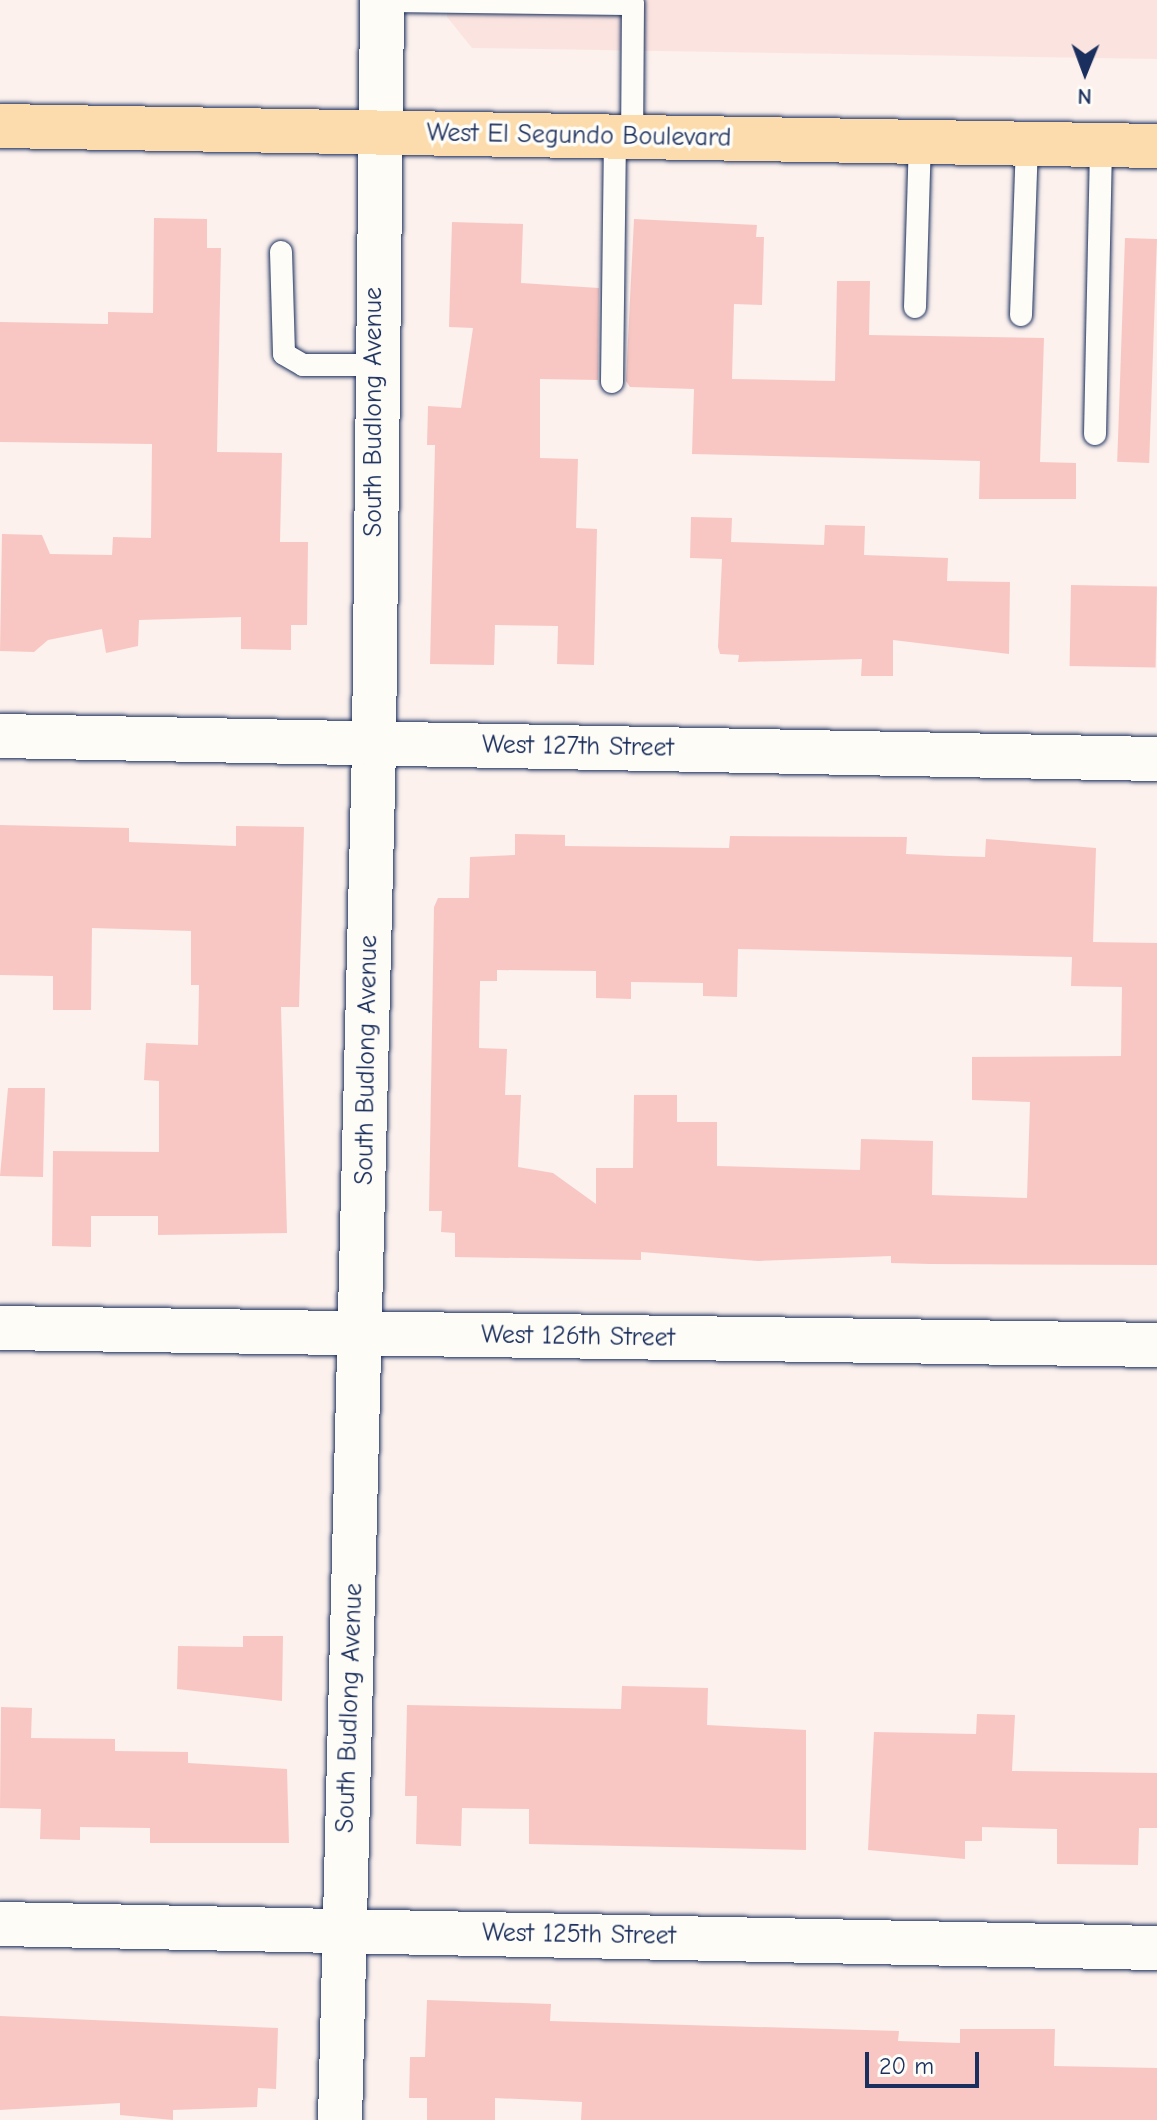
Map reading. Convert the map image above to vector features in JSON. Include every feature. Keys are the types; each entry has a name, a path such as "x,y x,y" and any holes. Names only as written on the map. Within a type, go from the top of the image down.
{"main road":[{"name":"West El Segundo Boulevard","path":"0,126 1157,146"}],"street":[{"name":"South Budlong Avenue","path":"340,2120 374,744 373,365 376,133 382,0"},
{"name":"West 127th Street","path":"0,736 1157,759"},
{"name":"West 126th Street","path":"0,1328 1157,1345"},
{"name":"West 125th Street","path":"0,1924 1157,1948"}],"lane":[{"path":"382,0 633,4 623,136 612,382"},
{"path":"915,307 920,142"},
{"path":"1021,315 1027,144"},
{"path":"1095,434 1101,145"},
{"path":"281,252 284,354 303,365 373,365"}],"shaded area":[{"path":"447,0 1157,0 1157,59 472,48 447,17"}],"building":[{"path":"154,218 207,219 207,248 221,248 217,452 282,453 280,542 308,542 307,625 291,625 291,650 241,649 241,617 139,620 138,646 106,653 102,629 48,640 34,652 0,651 2,534 42,535 50,554 112,555 113,537 151,538 152,444 0,442 0,322 108,324 108,312 153,313"},
{"path":"634,219 757,225 756,237 764,237 762,305 734,304 732,379 835,381 837,281 870,281 869,335 1044,338 1040,462 1076,463 1076,499 979,499 980,461 692,454 694,389 630,387 626,381"},
{"path":"452,222 523,224 521,283 599,288 598,380 540,379 540,458 578,459 576,528 597,529 594,665 557,664 558,626 495,625 494,665 430,664 435,445 427,445 428,406 461,408 473,328 449,327"},
{"path":"1125,238 1157,239 1149,463 1117,462"},
{"path":"691,517 732,518 731,542 824,545 825,525 865,526 864,555 948,558 947,581 1010,582 1009,654 893,640 893,676 861,676 862,659 738,662 739,655 720,654 718,647 722,559 690,558"},
{"path":"1071,585 1157,587 1156,667 1070,666"},
{"path":"0,825 129,828 129,842 236,846 236,826 304,827 299,1007 281,1007 287,1233 158,1235 158,1216 91,1216 91,1247 52,1246 53,1151 159,1152 159,1081 144,1080 146,1043 198,1045 199,985 191,985 191,931 92,928 91,1010 53,1010 53,976 0,975"},
{"path":"515,834 565,835 565,846 729,848 730,836 907,837 906,854 985,857 986,839 1096,848 1093,942 1157,943 1157,1265 891,1263 891,1256 758,1261 641,1252 641,1260 455,1257 455,1233 441,1232 442,1211 429,1211 434,907 438,898 469,898 470,857 515,855","holes":["738,949 1072,957 1071,986 1122,987 1121,1056 972,1057 972,1100 1030,1102 1027,1198 932,1195 933,1141 861,1139 860,1170 717,1166 717,1122 677,1122 677,1095 634,1095 633,1168 596,1168 596,1204 553,1173 518,1167 521,1095 505,1095 507,1049 479,1048 480,981 497,981 497,970 596,971 596,998 631,999 631,982 703,983 703,996 737,997"]},
{"path":"8,1088 45,1088 43,1177 0,1176"},
{"path":"243,1636 283,1636 282,1701 177,1689 178,1646 243,1647"},
{"path":"622,1686 708,1688 707,1725 806,1730 806,1850 529,1844 529,1809 462,1808 461,1846 416,1844 417,1796 405,1796 407,1705 621,1709"},
{"path":"1,1707 32,1708 31,1738 115,1739 115,1751 188,1752 188,1763 287,1769 289,1843 150,1843 150,1828 80,1827 80,1840 40,1839 41,1809 0,1808"},
{"path":"977,1714 1015,1715 1012,1771 1157,1773 1157,1828 1139,1828 1138,1865 1057,1864 1057,1829 982,1827 982,1841 965,1841 965,1859 868,1850 874,1732 976,1734"},
{"path":"427,2000 551,2004 550,2021 899,2031 898,2041 960,2043 960,2029 1055,2029 1054,2066 1157,2068 1157,2120 581,2120 582,2102 495,2098 495,2120 427,2120 427,2098 409,2098 410,2057 425,2057"},
{"path":"0,2016 278,2028 276,2089 258,2088 257,2107 173,2110 173,2120 120,2115 120,2103 0,2110"}]}
